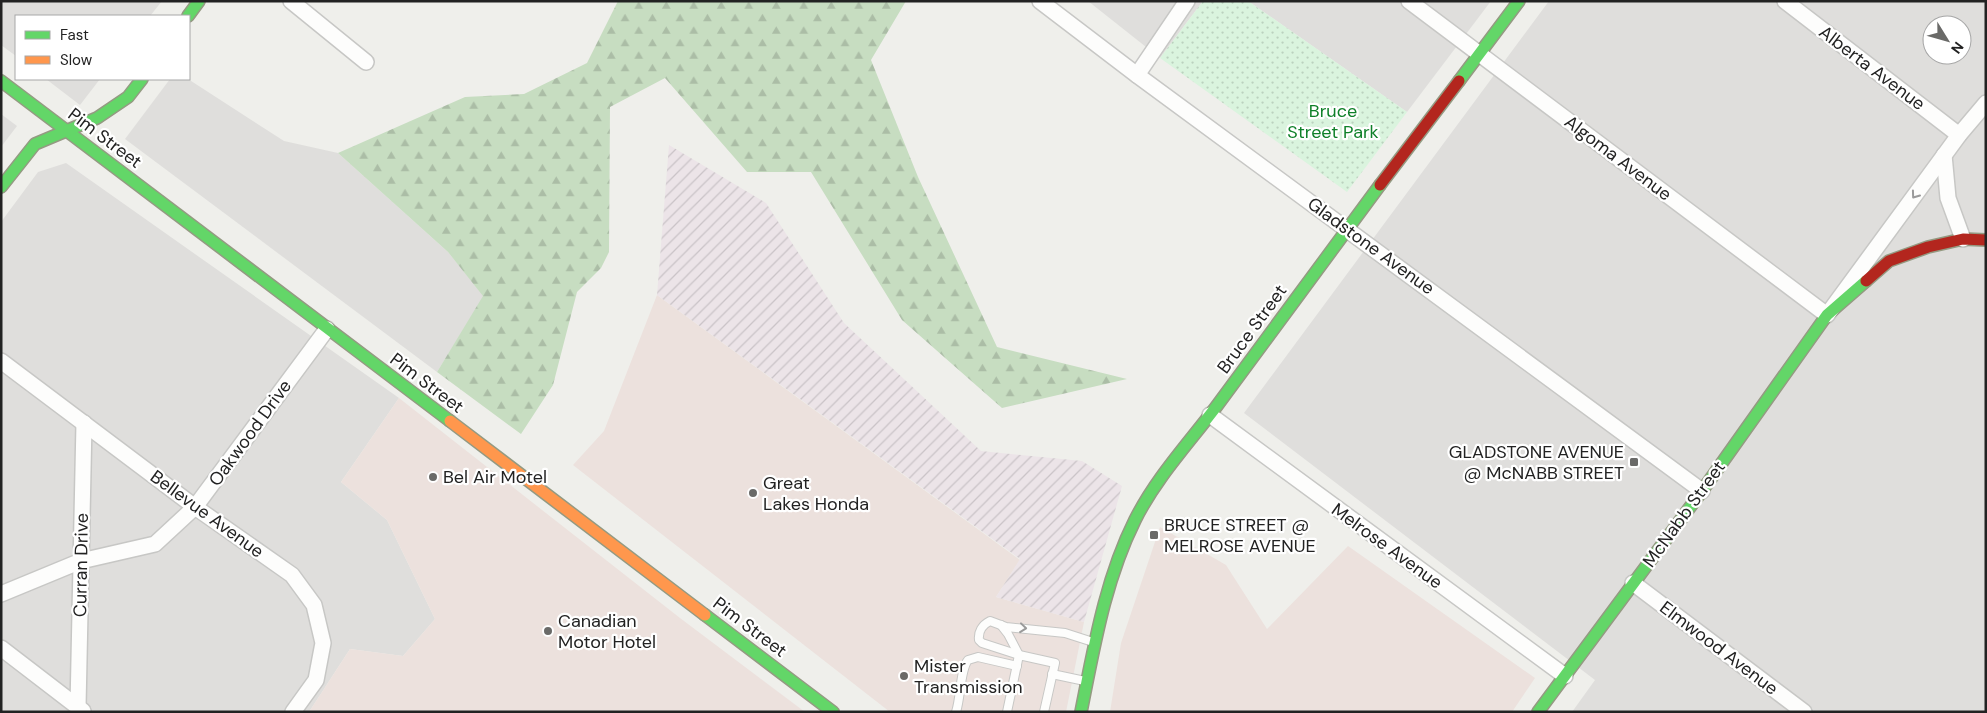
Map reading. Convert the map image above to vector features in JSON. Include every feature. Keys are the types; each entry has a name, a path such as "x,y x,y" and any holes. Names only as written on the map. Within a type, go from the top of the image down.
{"main road":[{"path":"189,15 199,1"},
{"name":"Bruce Street","path":"1081,712 1094,642 1114,570 1136,520 1164,473 1210,415 1519,1"},
{"path":"1,187 35,144 97,118 128,97 141,80"},
{"name":"Pim Street","path":"1,81 833,712"},
{"name":"McNabb Street","path":"1538,712 1702,491 1827,315 1889,261 1928,247 1963,239 1986,240"}],"street":[{"path":"291,1 366,62"},
{"name":"Gladstone Avenue","path":"1040,1 1137,75 1348,228 1702,491"},
{"path":"1137,75 1187,1"},
{"name":"Algoma Avenue","path":"1409,1 1827,315"},
{"name":"Alberta Avenue","path":"1785,1 1959,135"},
{"name":"McNabb Street","path":"1827,315 1959,135 1986,103"},
{"path":"1944,155 1948,198 1963,239"},
{"name":"Oakwood Drive","path":"1,594 81,561 155,544 195,507 327,329"},
{"name":"Bellevue Avenue","path":"1,361 195,507 292,575 314,604 323,643 316,680 293,712"},
{"name":"Melrose Avenue","path":"1210,415 1565,676"},
{"name":"Curran Drive","path":"81,709 81,561 84,423"},
{"name":"Elmwood Avenue","path":"1633,583 1804,712"},
{"path":"1,648 81,709"}],"lane":[{"path":"1044,712 1055,663 1019,656 987,646 978,640 979,632 986,623 990,622 1065,633 1094,642"},
{"path":"1001,625 1008,634 1019,656 1007,712"},
{"path":"956,712 962,687 962,672 968,660 978,657 1017,666"},
{"path":"1052,674 1087,682"}],"shaded area":[{"path":"1,1 162,1 151,15 15,15 15,55 1,45"},
{"path":"1088,1 1203,1 1160,58"},
{"path":"1248,1 1491,1 1407,112"},
{"path":"1549,1 1986,1 1986,712 1572,712 1595,680 1244,413"},
{"path":"47,80 99,80 80,105"},
{"path":"169,80 190,80 284,141 338,153 448,252 484,296 437,372 125,139"},
{"path":"1,114 17,126 1,147"},
{"path":"669,145 766,203 844,323 981,451 1082,461 1122,486 1084,622 996,597 1020,559 657,295"},
{"path":"66,163 399,398 341,482 387,520 435,619 403,656 350,649 309,712 1,712 1,222 38,172"},
{"path":"657,295 1020,560 996,597 1084,622 1066,712 890,712 573,465 604,431"},
{"path":"399,398 680,618 805,712 309,712 350,649 403,656 435,619 387,520 341,482"},
{"path":"1160,527 1226,565 1267,629 1348,546 1535,678 1512,712 1110,712 1121,643"}],"green space":[{"path":"618,1 906,1 871,60 918,177 997,347 1127,379 1002,408 902,320 811,172 747,172 665,78 610,107 609,252 601,268 577,292 553,385 521,434 437,372 483,296 448,252 338,153 465,97 524,94 587,63"},
{"name":"Bruce Street Park","path":"1203,1 1248,1 1407,112 1347,192 1160,58"}],"traffic: fast":[{"path":"189,15 199,1"},
{"path":"1459,81 1519,1"},
{"path":"1,187 35,144 97,118 128,97 141,80"},
{"path":"1,81 450,421"},
{"path":"1081,712 1108,590 1125,543 1143,505 1162,476 1216,407 1380,185"},
{"path":"1538,712 1702,491 1827,315 1866,281"},
{"path":"705,615 833,712"}],"traffic: slow":[{"path":"450,421 705,615"}],"traffic: jam":[{"path":"1380,185 1459,81"},
{"path":"1866,281 1889,261 1928,247 1963,239 1986,240"}],"place":[{"name":"GLADSTONE AVENUE @ McNABB STREET","path":"1634,462"},
{"name":"Bel Air Motel","path":"433,477"},
{"name":"Great Lakes Honda","path":"753,493"},
{"name":"BRUCE STREET @ MELROSE AVENUE","path":"1154,535"},
{"name":"Canadian Motor Hotel","path":"548,631"},
{"name":"Mister Transmission","path":"904,676"}]}
